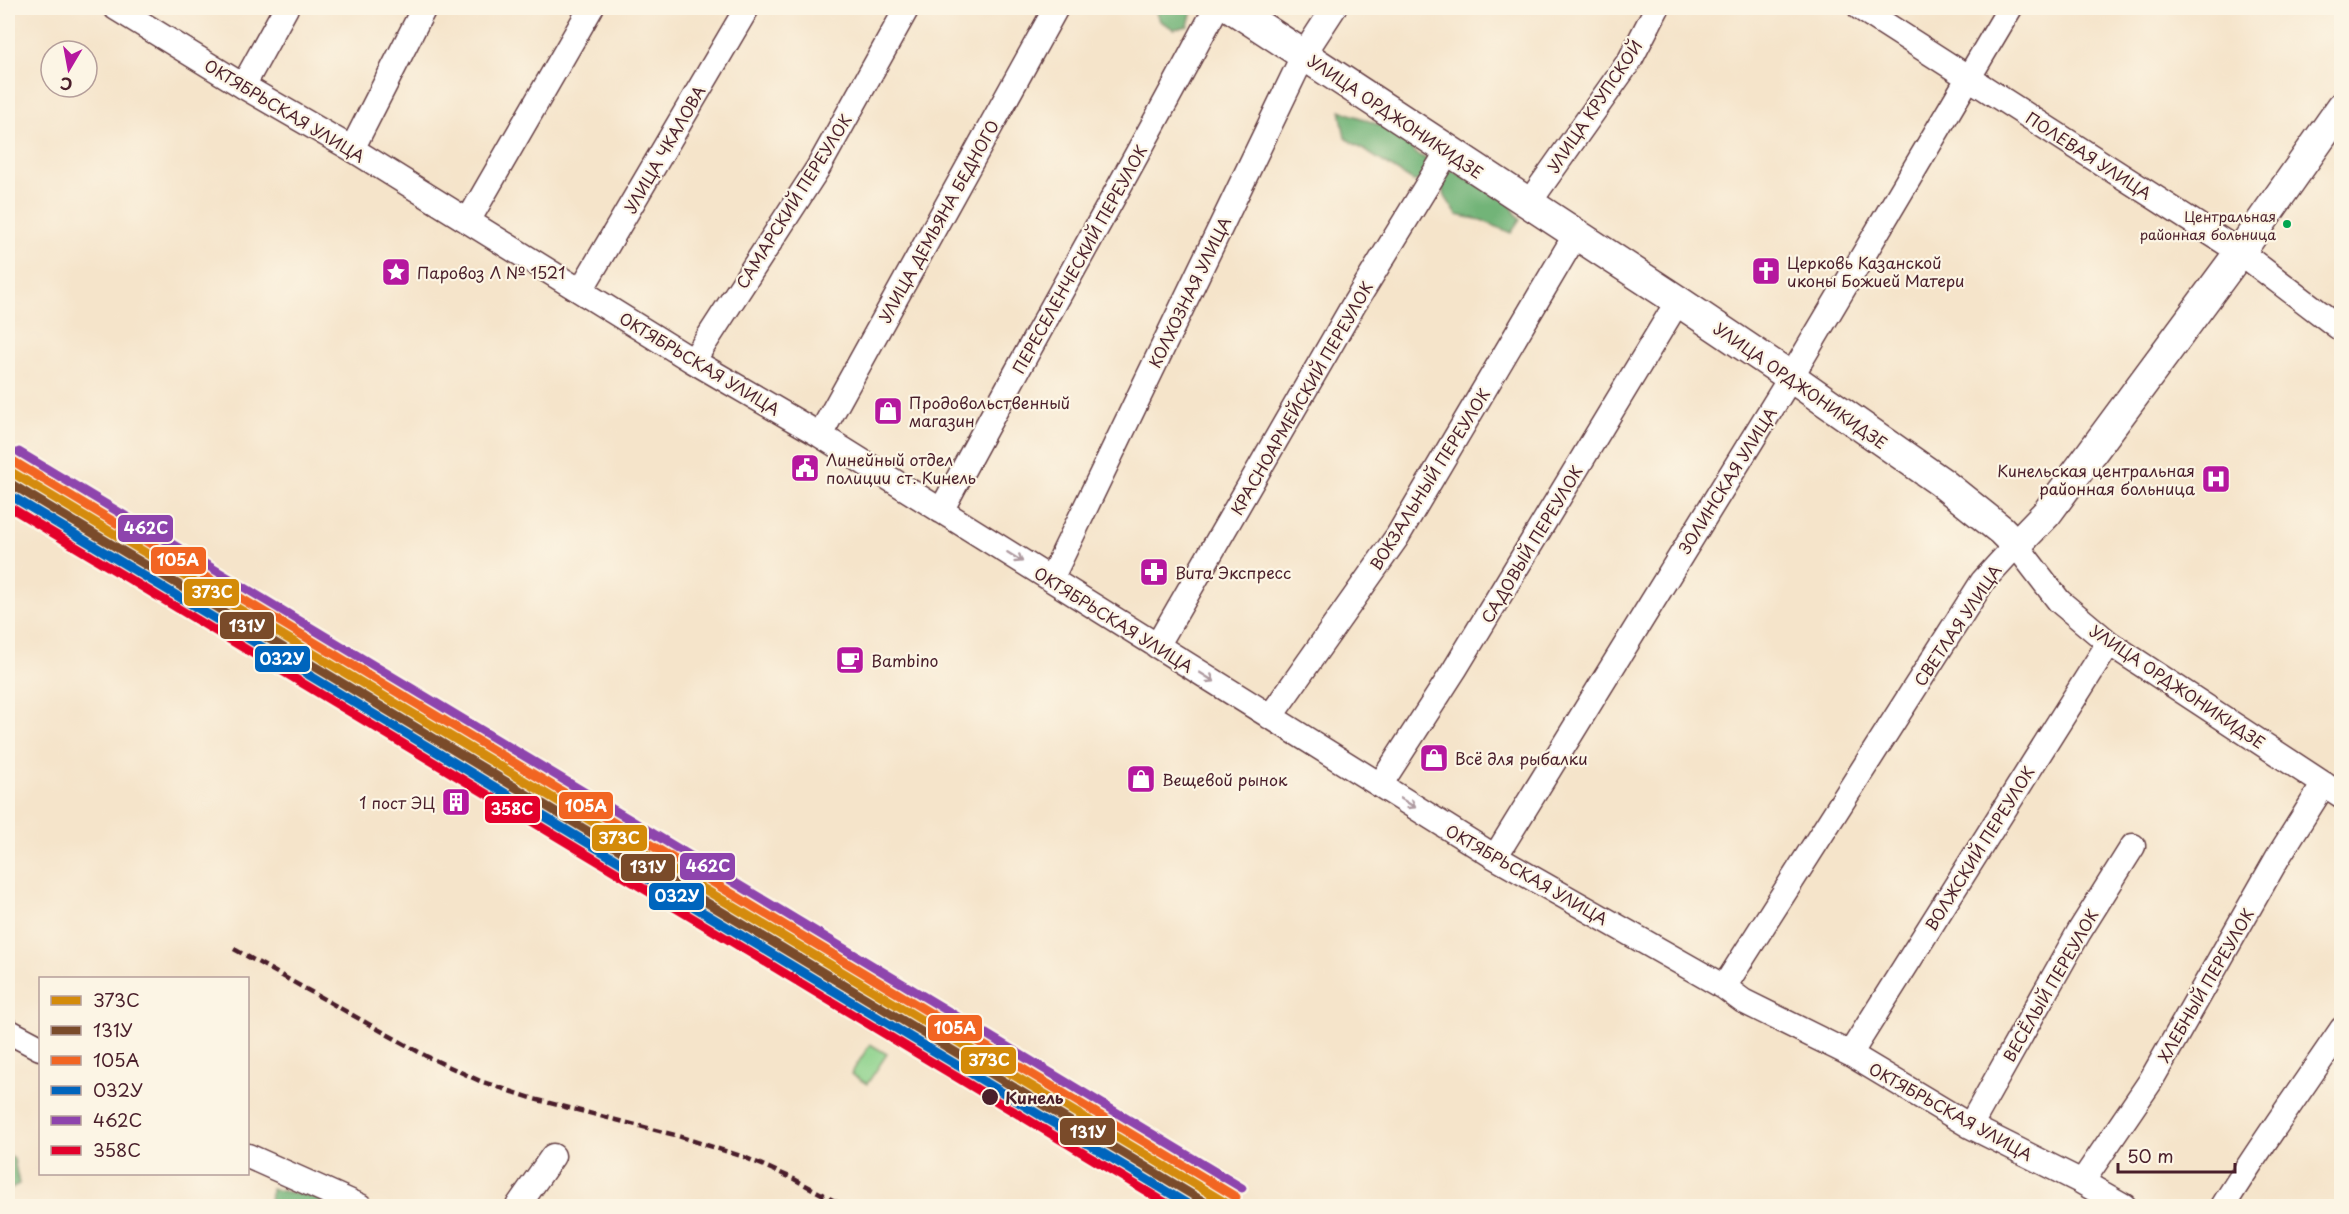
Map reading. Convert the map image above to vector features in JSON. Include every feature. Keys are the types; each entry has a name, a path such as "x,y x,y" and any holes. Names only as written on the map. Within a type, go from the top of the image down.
{"main road":[{"name":"УЛИЦА ОРДЖОНИКИДЗЕ","path":"1232,8 1791,377 1941,482 2001,530 2016,545"},
{"name":"СВЕТЛАЯ УЛИЦА","path":"2016,545 2047,513 2240,252 2342,107"}],"street":[{"path":"243,86 286,8"},
{"path":"352,148 424,8"},
{"path":"468,221 591,8"},
{"name":"УЛИЦА ЧКАЛОВА","path":"581,290 747,8"},
{"name":"САМАРСКИЙ ПЕРЕУЛОК","path":"693,361 818,168 907,8"},
{"name":"УЛИЦА ДЕМЬЯНА БЕДНОГО","path":"820,435 1056,8"},
{"name":"ПЕРЕСЕЛЕНЧЕСКИЙ ПЕРЕУЛОК","path":"941,511 1012,377 1125,177 1216,8"},
{"name":"КОЛХОЗНАЯ УЛИЦА","path":"1051,579 1304,54 1334,8"},
{"name":"УЛИЦА КРУПСКОЙ","path":"1528,204 1629,60 1657,8"},
{"name":"ПОЛЕВАЯ УЛИЦА","path":"1860,8 2240,252 2342,330"},
{"name":"ЗОЛИНСКАЯ УЛИЦА","path":"1495,857 1791,377 2010,8"},
{"name":"ОКТЯБРЬСКАЯ УЛИЦА","path":"122,9 243,86 352,148 693,361 820,435 1495,857 1724,987 1743,1001 1850,1054 1970,1126 2082,1182 2124,1206"},
{"name":"КРАСНОАРМЕЙСКИЙ ПЕРЕУЛОК","path":"1157,646 1353,306 1448,151"},
{"name":"ВОКЗАЛЬНЫЙ ПЕРЕУЛОК","path":"1270,717 1397,537 1576,234"},
{"name":"САДОВЫЙ ПЕРЕУЛОК","path":"1380,785 1455,669 1678,301"},
{"name":"УЛИЦА ОРДЖОНИКИДЗЕ","path":"2016,545 2059,602 2109,643 2333,790"},
{"name":"СВЕТЛАЯ УЛИЦА","path":"1724,987 1983,581 2016,545"},
{"name":"ВОЛЖСКИЙ ПЕРЕУЛОК","path":"1850,1054 2109,643"},
{"name":"ХЛЕБНЫЙ ПЕРЕУЛОК","path":"2082,1182 2150,1082 2278,857 2333,790"},
{"name":"ВЕСЁЛЫЙ ПЕРЕУЛОК","path":"1970,1126 2079,932 2133,846"},
{"path":"2223,1206 2342,1029"},
{"path":"8,1031 39,1047"},
{"path":"249,1156 360,1206"},
{"path":"518,1206 554,1156"}],"green space":[{"path":"1155,8 1191,8 1188,26 1174,29 1160,21"},
{"path":"1340,110 1392,130 1418,155 1508,201 1520,220 1511,233 1481,220 1457,215 1446,198 1439,180 1413,181 1345,138"},
{"path":"870,1044 887,1054 867,1084 851,1074"},
{"path":"8,1155 14,1159 19,1184 9,1190"},
{"path":"271,1189 305,1195 338,1206 270,1206"}],"railway":[{"path":"234,949 426,1056 480,1081 534,1099 675,1135 744,1157 794,1179 844,1206"}],"transit line":[{"name":"462С","path":"19,452 1242,1188"},
{"name":"105А","path":"13,461 1236,1197"},
{"name":"373C","path":"8,470 1231,1206"},
{"name":"131У","path":"8,482 1211,1206"},
{"name":"032У","path":"8,494 1191,1206"},
{"name":"358С","path":"8,506 1171,1206"}],"place":[{"name":"Центральная районная больница","path":"2287,224"},
{"name":"Церковь Казанской иконы Божией Матери","path":"1766,271"},
{"name":"Паровоз Л № 1521","path":"396,272"},
{"name":"Продовольственный магазин","path":"888,411"},
{"name":"Линейный отдел полиции ст. Кинель","path":"805,468"},
{"name":"Кинельская центральная районная больница","path":"2216,479"},
{"name":"Вита Экспресс","path":"1154,572"},
{"name":"Bambino","path":"850,660"},
{"name":"Всё для рыбалки","path":"1434,758"},
{"name":"Вещевой рынок","path":"1141,779"},
{"name":"1 пост ЭЦ","path":"456,802"},
{"name":"Кинель","path":"990,1097"}]}
